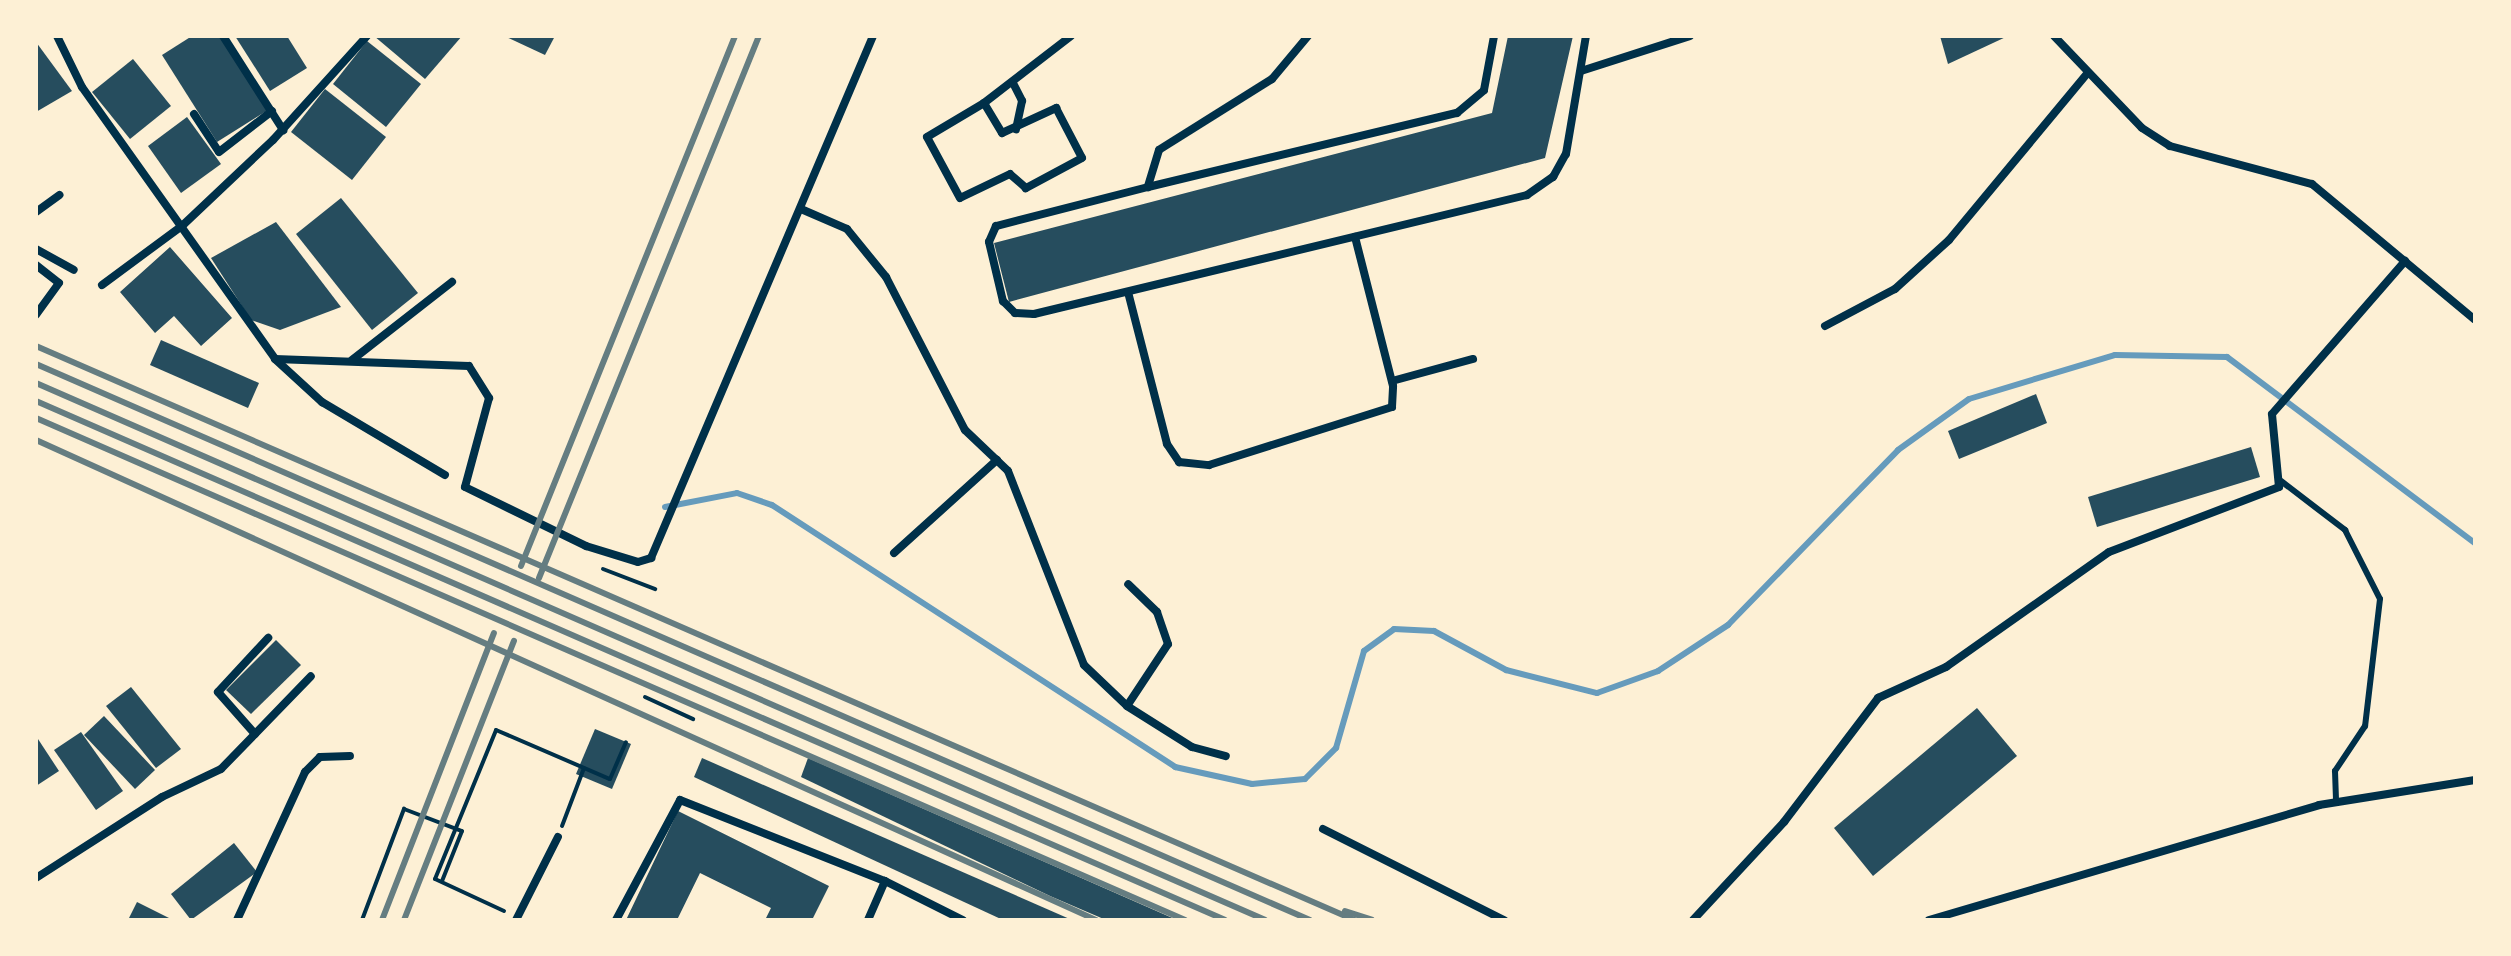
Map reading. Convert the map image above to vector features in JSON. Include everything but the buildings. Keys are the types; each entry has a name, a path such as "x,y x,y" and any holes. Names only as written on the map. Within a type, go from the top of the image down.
{"street":[{"path":"57,36 82,87 183,225 275,359 322,402 445,475"},
{"path":"223,36 283,130"},
{"path":"102,285 183,225 283,130 367,36"},
{"path":"275,359 456,363 478,372 489,398 463,475 471,490 586,546 638,562 661,548 678,499 873,36"},
{"path":"984,103 999,131 1016,129 1056,108 1082,158 1026,188 1010,174 960,198 927,137 1013,83 1071,36"},
{"path":"1148,187 1159,150 1272,79 1308,36"},
{"path":"1494,36 1484,90 1457,113 1148,187 989,234 1003,301 1015,313 1128,292 1527,195 1553,177 1566,154 1586,36"},
{"path":"1581,71 1690,36"},
{"path":"2054,36 2087,74 2170,146 2312,184 2473,314"},
{"path":"1825,326 1895,289 1949,240 2087,74"},
{"path":"1013,83 1022,101 1016,129"},
{"path":"194,114 219,152 272,111"},
{"path":"36,212 59,195"},
{"path":"801,209 847,229 886,277 965,430 997,460 1084,665 1127,706 1192,747 1226,756"},
{"path":"1128,292 1167,444 1179,462 1209,465 1381,416 1392,407 1392,381 1355,237"},
{"path":"36,249 74,270"},
{"path":"1693,920 1784,822 1878,698 1946,667 2109,552 2273,491 2281,481 2267,425 2272,414 2405,261"},
{"path":"36,265 59,283 36,315"},
{"path":"350,361 452,282"},
{"path":"1392,381 1473,359"},
{"path":"894,553 997,460"},
{"path":"1127,706 1168,649 1157,612 1128,584"},
{"path":"255,734 218,692 268,638"},
{"path":"36,878 162,797 221,769 311,676"},
{"path":"237,920 305,772 320,757 350,756"},
{"path":"1929,920 2336,802 2475,780"},
{"path":"616,920 680,800 885,881 963,920"},
{"path":"1323,829 1504,920"},
{"path":"517,919 558,837"},
{"path":"868,920 885,881"}],"lane":[{"path":"2281,481 2345,530 2380,599 2365,726 2335,771 2336,802"}],"path":[{"path":"645,697 693,719"},
{"path":"517,919 435,879 496,730 610,779 626,742"},
{"path":"558,837 584,768"},
{"path":"362,920 404,809 462,831 442,881"}],"waterway":[{"path":"665,507 737,493 772,505 1175,767 1252,784 1305,779 1336,748 1364,651 1394,629 1434,631 1506,670 1597,693 1658,671 1728,625 1898,450 1969,399 2115,355 2227,357 2475,543"}],"railway":[{"path":"521,566 735,36"},
{"path":"539,578 759,36"},
{"path":"36,346 1354,920"},
{"path":"36,364 1310,920"},
{"path":"36,383 1265,920"},
{"path":"36,401 1225,920"},
{"path":"36,418 1185,920"},
{"path":"36,440 1096,920"},
{"path":"382,920 494,633"},
{"path":"404,920 514,641"},
{"path":"1345,911 1372,920"}]}
